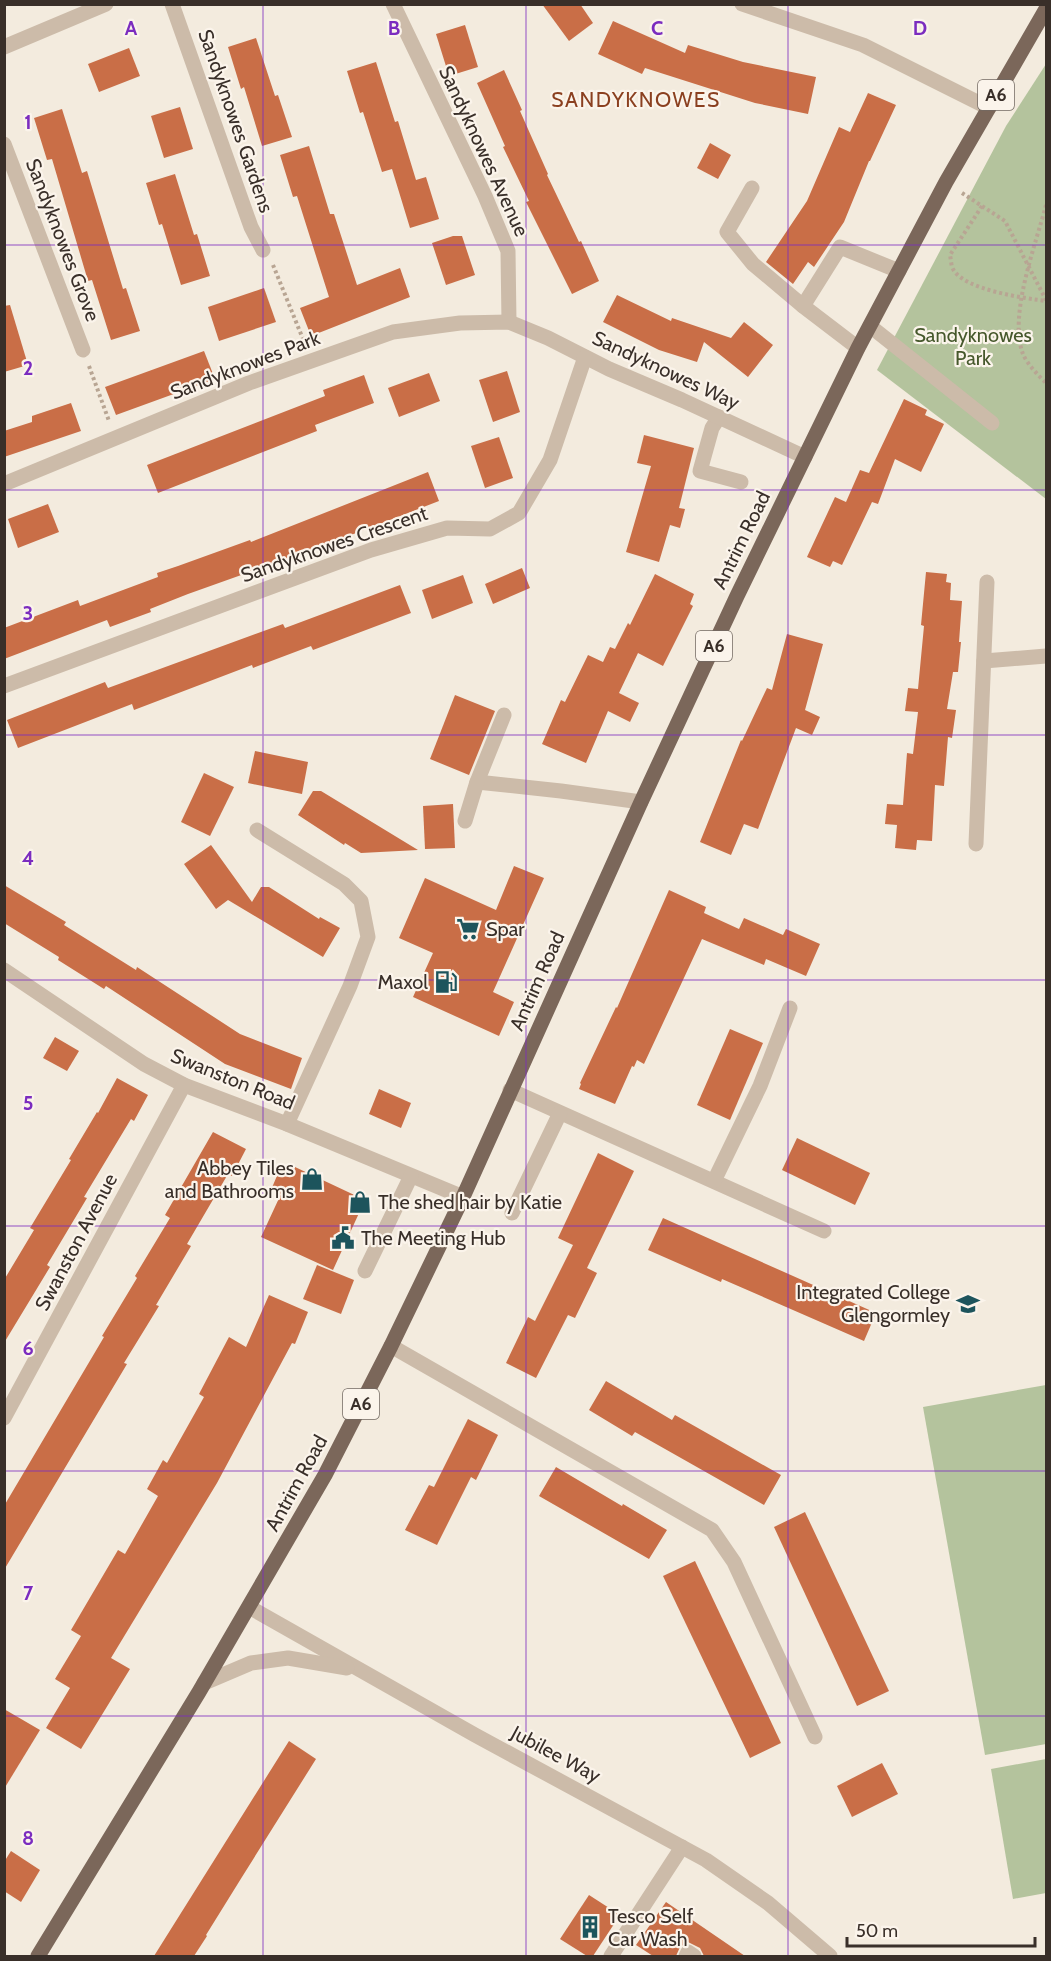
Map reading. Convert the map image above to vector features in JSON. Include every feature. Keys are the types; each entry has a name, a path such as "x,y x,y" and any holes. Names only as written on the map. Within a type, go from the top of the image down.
{"main road":[{"name":"Antrim Road","path":"38,1956 204,1683 325,1475 463,1197 641,802 737,596 858,348 946,183 1047,9"}],"street":[{"path":"4,47 106,4"},
{"name":"Sandyknowes Gardens","path":"172,4 251,227 263,249"},
{"name":"Sandyknowes Avenue","path":"393,4 485,196 508,251 509,322"},
{"path":"742,4 863,45 989,108"},
{"name":"Sandyknowes Grove","path":"4,144 82,350"},
{"path":"752,188 727,232 753,264 858,348"},
{"path":"803,306 840,247 899,271"},
{"name":"Sandyknowes Way","path":"509,322 805,458"},
{"name":"Sandyknowes Park","path":"4,484 249,383 393,332 460,324 509,322"},
{"path":"870,326 992,423"},
{"name":"Sandyknowes Crescent","path":"4,686 371,550 447,528 490,529 519,513 550,460 585,357"},
{"path":"718,417 712,428 700,471 741,482"},
{"path":"976,844 987,582"},
{"path":"984,661 1047,656"},
{"path":"465,821 477,782 504,715"},
{"path":"477,782 561,790 641,802"},
{"path":"257,830 344,884 361,901 368,937 350,986 287,1124"},
{"name":"Swanston Road","path":"4,970 144,1064 184,1085 287,1124 463,1197"},
{"path":"714,1181 760,1086 790,1008"},
{"name":"Swanston Avenue","path":"4,1418 184,1085"},
{"path":"510,1090 824,1231"},
{"path":"512,1213 560,1113"},
{"path":"365,1271 411,1176"},
{"path":"391,1346 712,1530 734,1562 815,1737"},
{"name":"Jubilee Way","path":"249,1606 359,1670 706,1860 768,1903 830,1956"},
{"path":"204,1683 251,1663 288,1658 359,1670"},
{"path":"611,1956 682,1847"},
{"path":"686,1956 688,1952 694,1956"}],"path":[{"path":"946,183 1005,221 1047,301"},
{"path":"1047,205 1029,268 1018,322 1024,355 1047,383"},
{"path":"982,206 950,255 952,269 965,282 1022,298 1047,301"},
{"path":"263,249 272,261 311,361"},
{"path":"82,350 116,438"}],"green space":[{"name":"Sandyknowes Park","path":"1046,64 1046,499 877,370 1006,126"},
{"path":"1046,1385 1046,1744 985,1755 923,1407"},
{"path":"1046,1759 1046,1893 1013,1899 991,1769"}],"building":[{"path":"542,4 580,4 593,23 569,41"},
{"path":"613,21 685,53 688,45 743,62 816,77 808,114 755,103 645,68 642,74 598,54"},
{"path":"465,25 478,67 449,76 436,34"},
{"path":"256,38 275,96 278,95 292,137 262,146 244,87 241,89 228,47"},
{"path":"129,48 140,76 99,92 88,64"},
{"path":"376,62 395,122 398,121 416,180 426,177 439,219 410,228 392,169 382,172 347,71"},
{"path":"504,70 547,175 599,281 572,294 526,202 529,201 503,147 505,146 477,83"},
{"path":"868,93 896,105 869,161 844,222 814,267 808,262 793,284 766,262 807,201 839,127 850,132"},
{"path":"180,107 193,149 164,158 151,116"},
{"path":"62,109 82,173 87,171 123,289 126,288 140,331 111,340 92,280 88,281 52,159 47,160 34,118"},
{"path":"710,143 731,155 718,179 697,168"},
{"path":"309,146 330,214 334,214 357,285 400,268 410,297 311,336 300,308 329,297 297,196 293,197 280,155"},
{"path":"175,174 194,235 197,234 210,276 181,285 162,224 159,225 146,183"},
{"path":"453,236 462,236 475,275 446,285 432,243"},
{"path":"264,288 276,322 219,341 208,307"},
{"path":"617,295 671,321 672,318 731,338 744,322 773,345 748,377 704,342 697,362 659,350 603,322"},
{"path":"10,305 28,365 4,372 4,306"},
{"path":"204,351 215,379 116,415 105,387"},
{"path":"507,371 520,412 493,422 479,380"},
{"path":"429,373 440,401 399,417 388,388"},
{"path":"364,375 374,403 315,425 317,431 158,493 147,465 325,396 323,390"},
{"path":"904,399 927,410 925,415 944,424 921,472 895,459 878,504 872,502 842,565 833,561 830,567 807,557 835,497 846,502 860,470 869,473"},
{"path":"71,403 81,431 4,457 4,431 32,422 32,416"},
{"path":"644,435 694,448 679,508 685,509 680,528 670,525 659,562 626,552 651,466 637,463"},
{"path":"499,437 513,478 485,488 471,446"},
{"path":"428,472 439,501 281,562 188,594 150,609 151,612 110,627 107,620 4,659 4,628 78,600 80,606 158,577 157,573 250,540 251,542"},
{"path":"48,504 59,532 18,548 8,519"},
{"path":"522,568 530,588 493,604 485,584"},
{"path":"926,572 947,574 946,582 951,583 950,600 962,601 959,642 961,642 958,672 953,672 947,709 956,710 952,738 948,737 944,786 935,785 932,841 917,840 916,850 895,848 897,825 885,824 887,804 903,805 907,753 913,754 918,712 905,711 908,688 918,689"},
{"path":"655,574 694,594 690,604 693,606 663,666 638,653 619,693 639,703 630,722 608,711 586,763 542,744 561,700 565,702 588,655 603,662 610,647 615,649 628,623 630,625"},
{"path":"463,575 473,603 432,619 422,590"},
{"path":"400,585 411,613 313,650 311,646 253,668 252,665 134,710 132,704 18,748 7,720 105,682 108,688 283,624 285,628"},
{"path":"787,634 823,644 805,710 820,717 812,735 796,728 758,829 744,824 731,855 700,842 741,740 767,688 772,690"},
{"path":"455,695 495,711 469,775 430,759"},
{"path":"255,751 308,762 302,794 248,783"},
{"path":"204,773 234,787 210,836 181,822"},
{"path":"313,791 321,791 418,850 361,853 345,843 344,845 298,815"},
{"path":"453,804 455,848 425,849 423,806"},
{"path":"211,845 252,902 261,887 269,887 319,919 320,917 340,928 323,957 228,900 216,909 184,864"},
{"path":"514,866 544,878 493,992 514,1002 499,1036 413,997 433,953 399,938 425,878 496,910"},
{"path":"4,885 66,922 64,925 136,970 137,967 240,1034 302,1058 291,1089 225,1064 106,986 104,989 58,960 59,957 4,923"},
{"path":"669,890 706,907 704,913 739,929 744,918 783,935 786,929 820,944 806,976 766,959 764,965 702,939 644,1064 637,1060 634,1067 632,1066 615,1104 579,1089 580,1083 617,1008"},
{"path":"730,1029 763,1043 730,1120 697,1105"},
{"path":"55,1037 79,1051 67,1071 43,1058"},
{"path":"117,1078 148,1095 134,1121 131,1119 84,1197 87,1198 47,1265 50,1267 4,1343 4,1280 34,1230 30,1228"},
{"path":"379,1089 411,1103 401,1128 369,1114"},
{"path":"213,1132 246,1149 232,1176 228,1174 187,1244 191,1246 156,1305 159,1306 124,1363 127,1364 4,1570 4,1506 137,1278 135,1276 170,1218 165,1215"},
{"path":"797,1138 870,1173 855,1205 782,1170"},
{"path":"598,1153 634,1171 587,1268 597,1273 575,1318 568,1315 536,1378 506,1363 528,1317 535,1321 573,1245 558,1238"},
{"path":"295,1167 365,1200 333,1270 261,1237 281,1194 271,1190 279,1171 290,1177"},
{"path":"663,1218 876,1313 864,1341 722,1279 721,1282 648,1250"},
{"path":"317,1265 354,1280 341,1314 303,1299"},
{"path":"269,1295 308,1312 295,1344 292,1343 217,1483 111,1658 130,1669 81,1749 46,1728 70,1688 55,1679 81,1636 71,1630 118,1550 125,1554 158,1496 147,1489 163,1460 167,1463 204,1397 199,1394 229,1337 246,1347"},
{"path":"606,1381 672,1420 675,1415 781,1475 764,1505 635,1432 632,1436 589,1410"},
{"path":"468,1419 498,1435 476,1480 471,1477 437,1545 405,1530 429,1485 434,1487"},
{"path":"556,1467 667,1530 649,1559 539,1496"},
{"path":"805,1512 889,1691 857,1706 774,1527"},
{"path":"695,1561 781,1743 750,1758 663,1576"},
{"path":"4,1709 40,1730 4,1789"},
{"path":"289,1741 316,1759 207,1936 194,1956 154,1956"},
{"path":"882,1763 898,1794 852,1817 837,1786"},
{"path":"11,1851 40,1870 21,1902 4,1891 4,1862"},
{"name":"Tesco Self Car Wash","path":"589,1895 620,1915 593,1956 587,1956 560,1939"},
{"path":"666,1902 745,1956 704,1956 700,1948 688,1942 680,1947 676,1956 653,1956 636,1945"}],"place":[{"name":"Spar","path":"468,929"},
{"name":"Maxol","path":"446,982"},
{"name":"Abbey Tiles and Bathrooms","path":"312,1179"},
{"name":"The shed hair by Katie","path":"360,1202"},
{"name":"The Meeting Hub","path":"343,1238"},
{"name":"Integrated College Glengormley","path":"968,1304"},
{"name":"Tesco Self Car Wash","path":"590,1927"}],"district":[{"name":"SANDYKNOWES","path":"636,99"}]}
